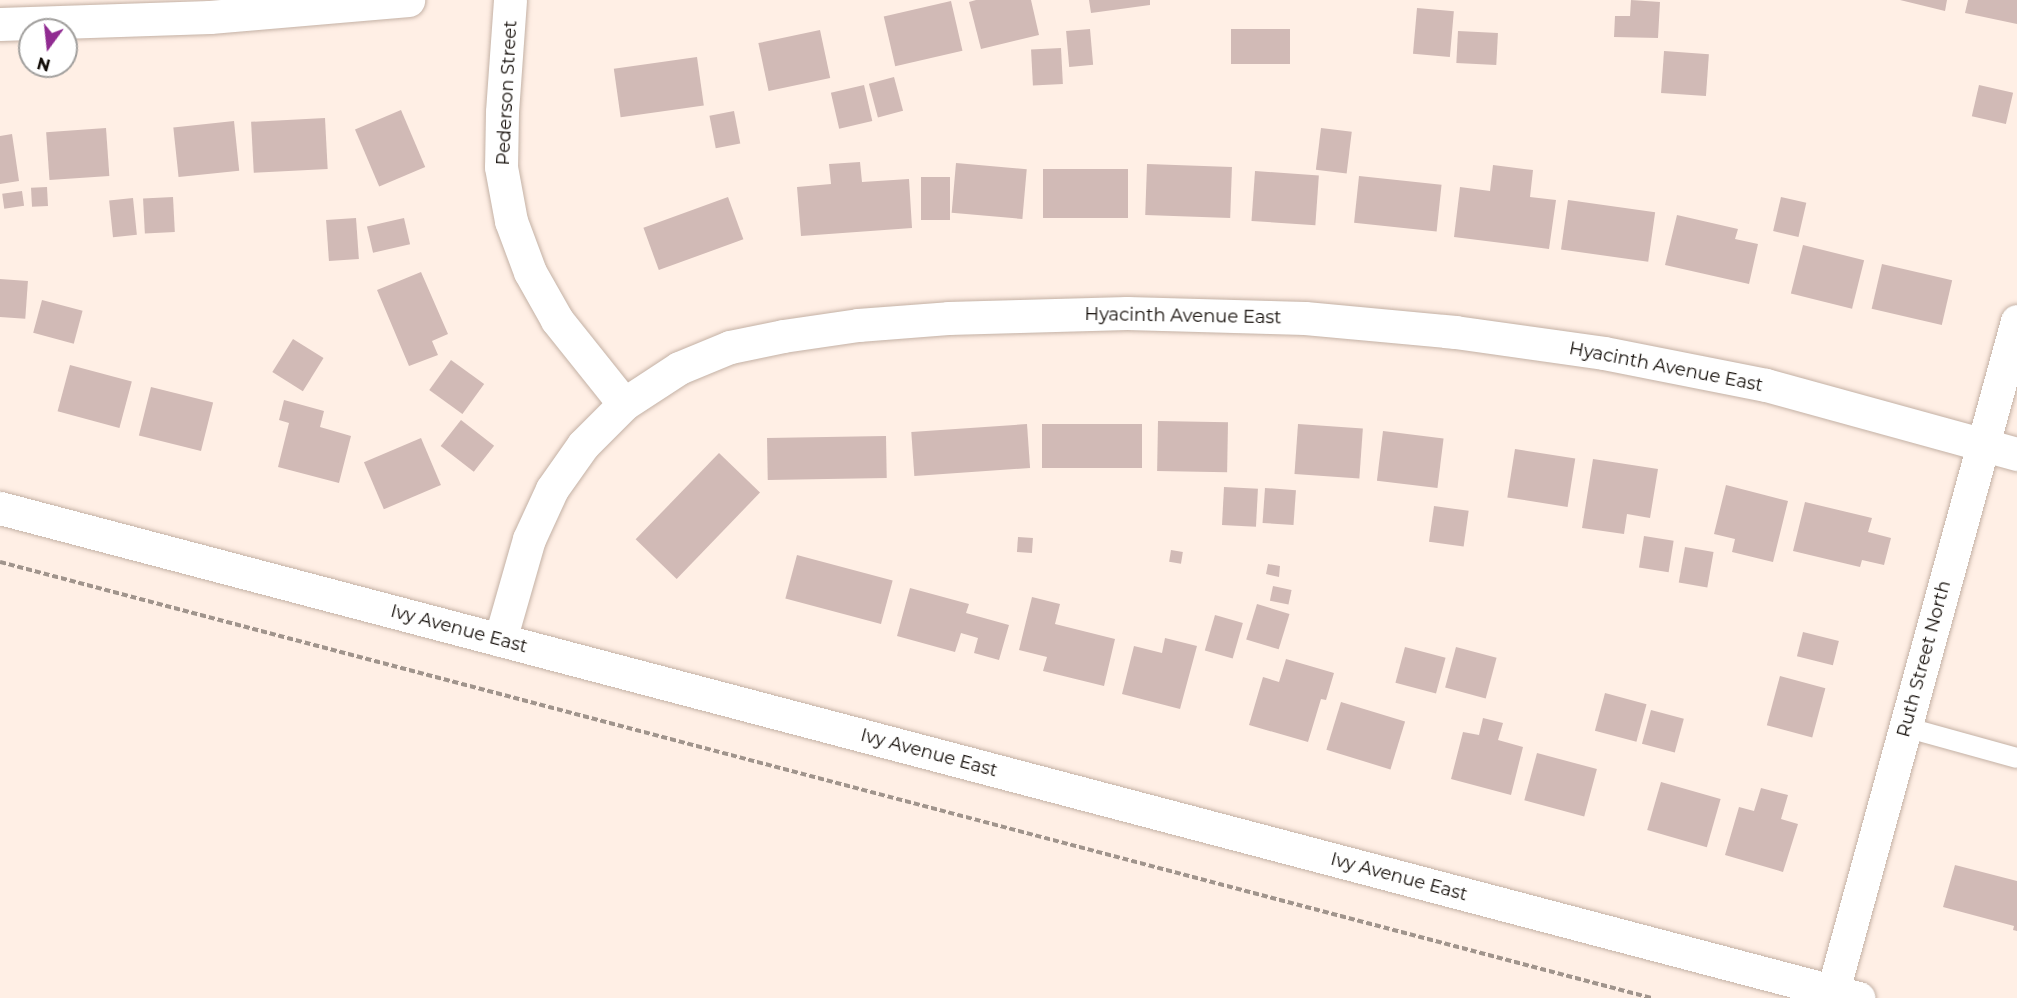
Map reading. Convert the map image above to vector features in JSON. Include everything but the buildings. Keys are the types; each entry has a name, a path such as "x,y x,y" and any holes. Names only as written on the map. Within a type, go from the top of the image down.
{"street":[{"path":"0,24 210,16 408,0"},
{"name":"Pederson Street","path":"510,0 502,112 501,167 511,221 530,272 557,320 624,404"},
{"name":"Hyacinth Avenue East","path":"500,640 529,539 552,489 583,445 624,404 679,368 730,347 783,336 858,325 948,318 1138,313 1305,318 1455,332 1605,353 1766,386 2017,454"},
{"name":"Ruth Street North","path":"1841,996 1905,727 2017,321"},
{"name":"Ivy Avenue East","path":"0,508 1841,996"}],"lane":[{"path":"1905,727 2017,758"}],"path":[{"path":"0,562 1652,998"}]}
